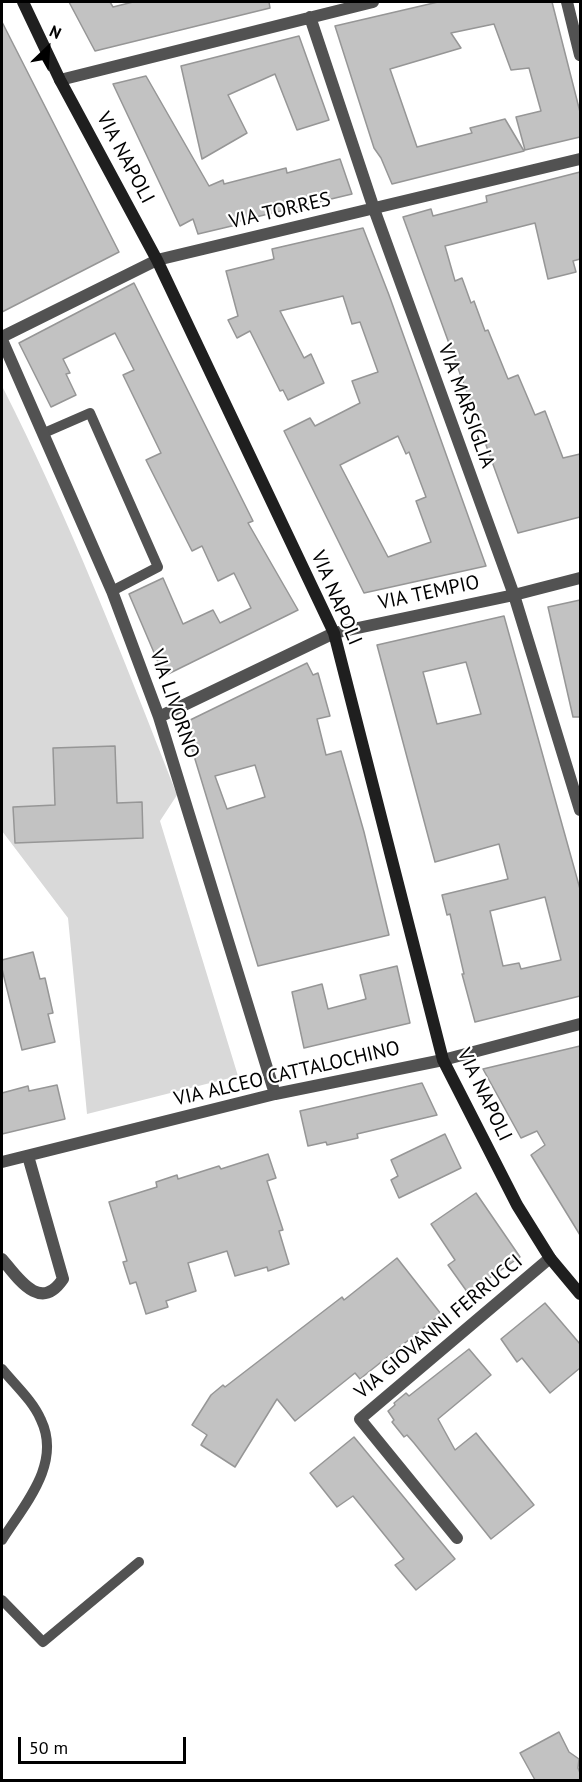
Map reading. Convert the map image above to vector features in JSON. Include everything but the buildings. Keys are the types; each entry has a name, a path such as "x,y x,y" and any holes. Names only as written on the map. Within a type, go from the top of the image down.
{"main road":[{"name":"VIA NAPOLI","path":"23,2 60,80 157,260 334,633 443,1060 517,1205 550,1258 580,1294"}],"street":[{"path":"60,80 373,2"},
{"path":"567,2 580,55"},
{"name":"VIA MARSIGLIA","path":"310,17 374,209 514,595 580,810"},
{"name":"VIA TORRES","path":"2,339 157,260 580,159"},
{"name":"VIA LIVORNO","path":"2,339 112,591 159,717 275,1094"},
{"name":"VIA TEMPIO","path":"159,717 334,633 514,595 580,578"},
{"name":"VIA ALCEO CATTALOCHINO","path":"2,1162 275,1094 443,1060 580,1024"},
{"path":"2,1259 28,1290 43,1294 56,1289 63,1279 28,1156"},
{"name":"VIA GIOVANNI FERRUCCI","path":"457,1538 360,1419 550,1258"}],"lane":[{"path":"44,433 90,414 158,567 112,591"},
{"path":"2,1369 41,1419 47,1437 47,1456 43,1473 2,1540"},
{"path":"2,1600 43,1642 139,1563"}],"shaded area":[{"path":"2,386 73,537 177,795 160,821 238,1076 87,1114 68,918 2,831"}]}
